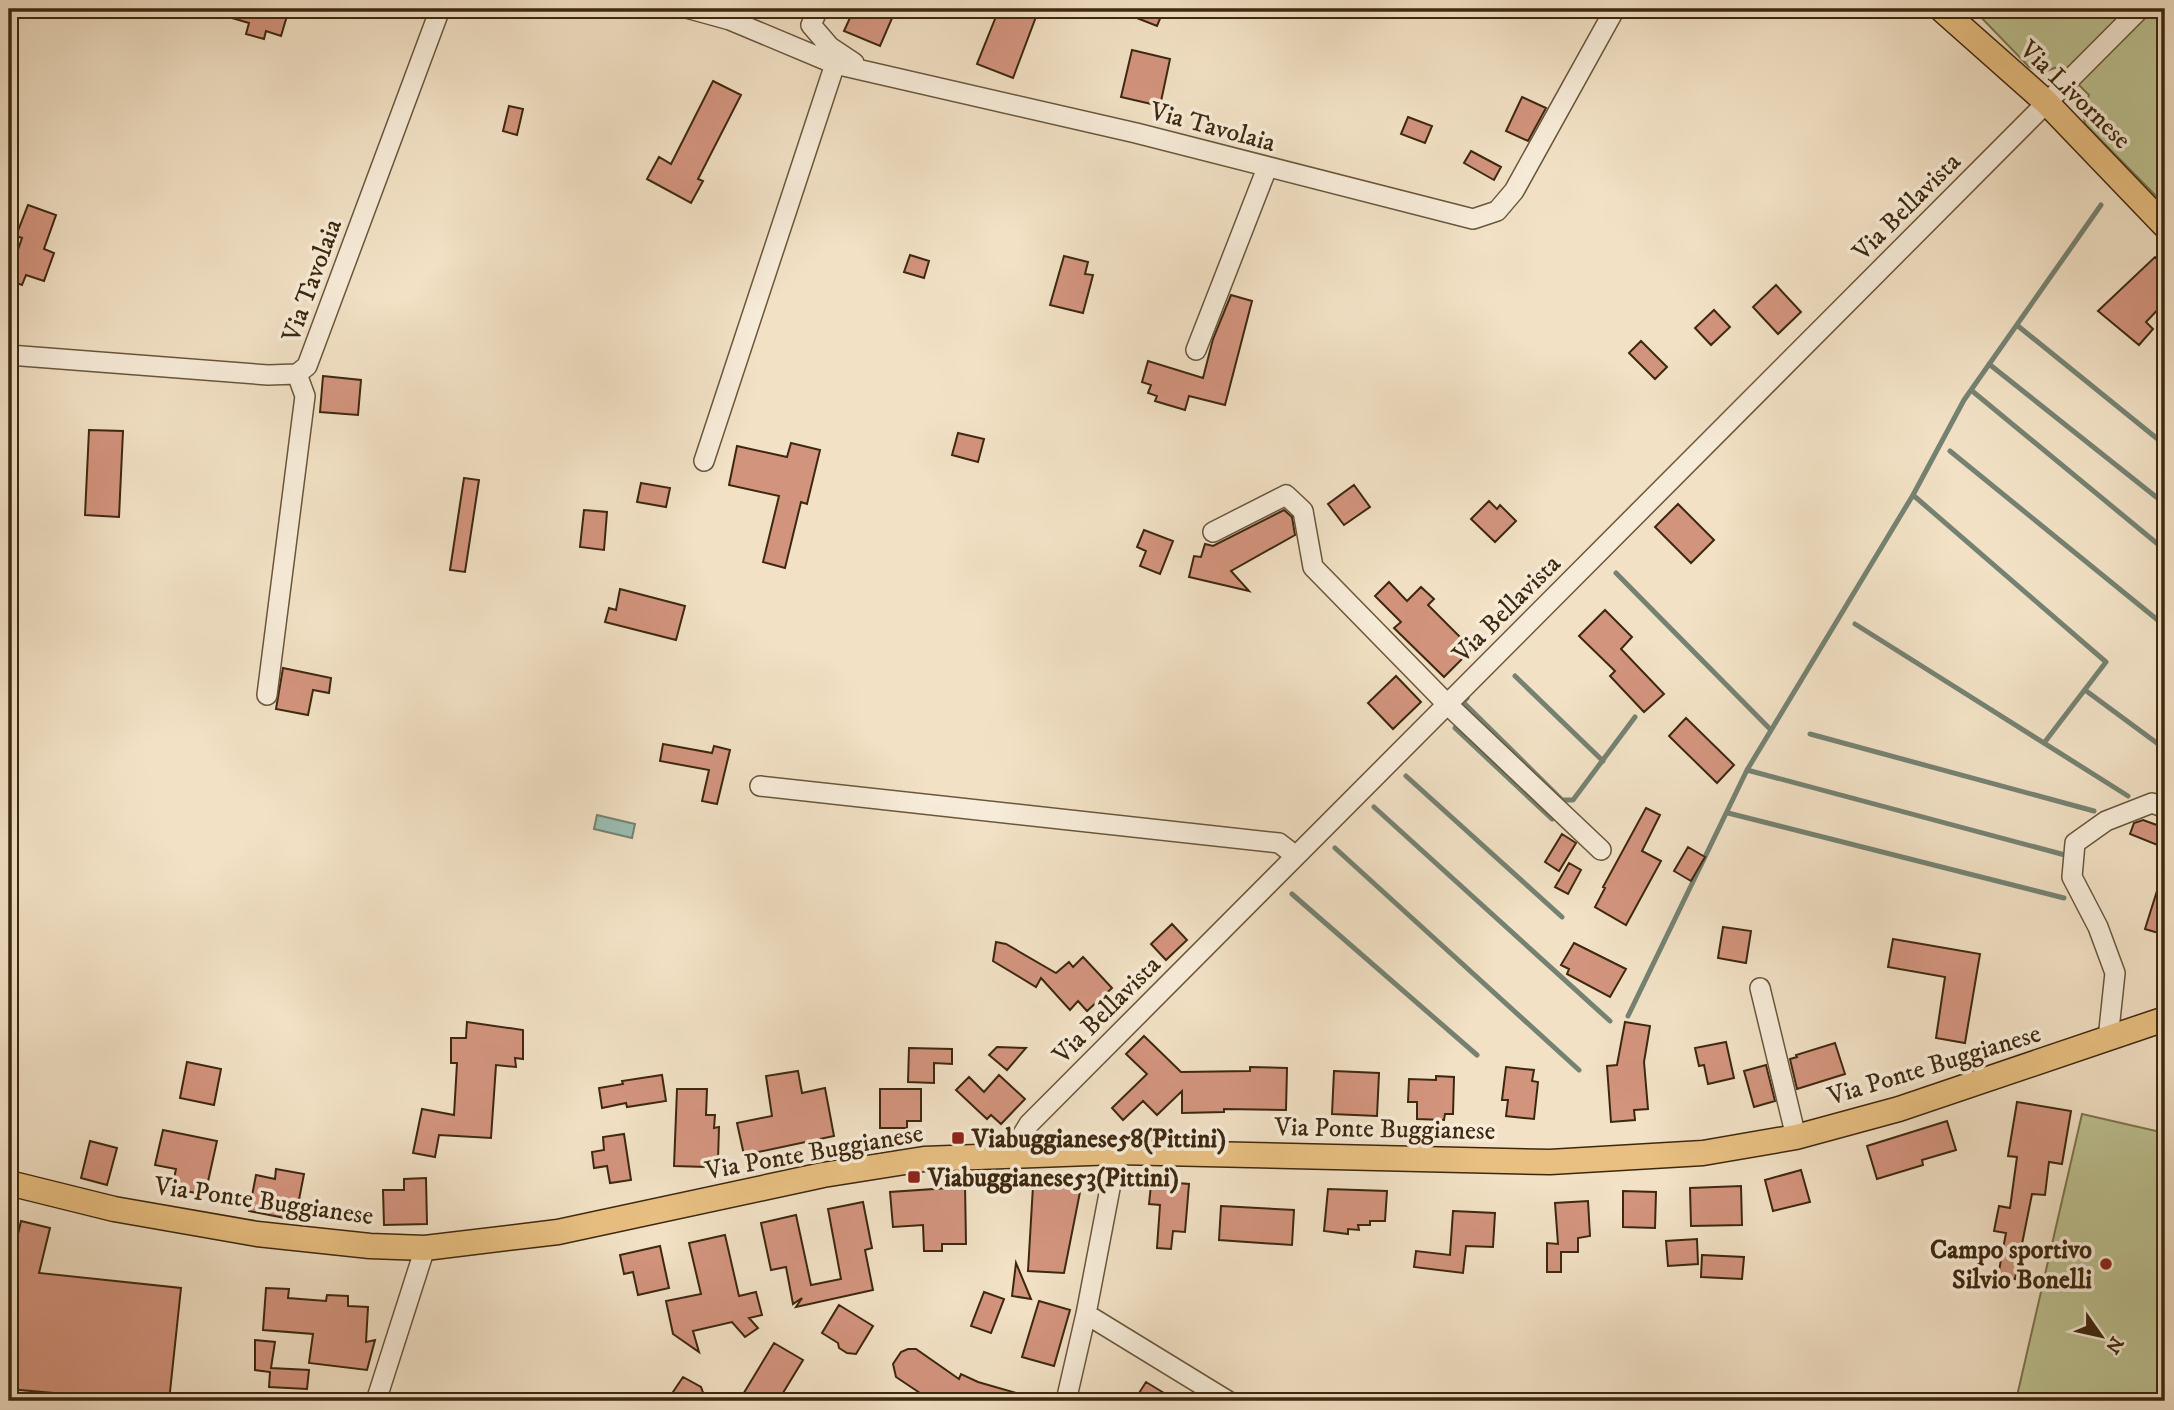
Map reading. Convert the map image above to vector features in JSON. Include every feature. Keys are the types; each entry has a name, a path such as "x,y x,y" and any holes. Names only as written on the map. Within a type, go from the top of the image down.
{"main road":[{"name":"Via Livornese","path":"1941,9 2046,102 2165,226"},
{"name":"Via Ponte Buggianese","path":"9,1185 114,1209 257,1234 370,1247 425,1248 558,1232 823,1175 912,1161 1117,1152 1550,1162 1703,1153 1796,1137 1899,1109 2165,1019"}],"street":[{"name":"Via Tavolaia","path":"9,355 268,375 297,374 307,366 440,9"},
{"name":"Via Tavolaia","path":"690,9 730,20 835,64 1136,132 1464,219 1481,218 1497,212 1514,191 1615,9"},
{"path":"818,9 811,25 830,47 867,71"},
{"name":"Via Bellavista","path":"1010,1155 1029,1124 2140,9"},
{"path":"704,461 835,64"},
{"path":"1196,350 1267,168"},
{"path":"267,695 305,396 297,374"},
{"path":"1213,532 1286,495 1303,511 1313,567 1447,704 1601,850"},
{"path":"760,786 1279,843 1296,856"},
{"path":"2108,1039 2115,973 2098,927 2072,877 2075,843 2106,821 2152,803 2165,808"},
{"path":"1760,988 1796,1137"},
{"path":"1066,1401 1086,1314 1117,1152"},
{"path":"376,1401 425,1248"},
{"path":"1086,1314 1228,1401"}],"green space":[{"path":"1973,9 2165,9 2165,205 2085,124 2083,113 2089,95 2060,66 2044,72 2029,67"},
{"name":"Campo sportivo Silvio Bonelli","path":"2082,1114 2165,1133 2165,1401 2041,1401 2017,1396"}],"water":[{"path":"597,815 635,824 632,838 594,829"}],"building":[{"path":"215,9 289,9 281,36 266,31 264,39 246,34 249,23 215,13"},
{"path":"854,9 896,9 880,46 844,31"},
{"path":"999,9 1023,9 1037,14 1013,78 977,64"},
{"path":"1114,9 1164,9 1157,26"},
{"path":"1132,50 1170,59 1160,106 1121,97"},
{"path":"713,81 741,95 698,179 703,181 691,203 647,179 659,157 671,164"},
{"path":"1522,97 1546,108 1528,141 1506,131"},
{"path":"509,106 523,109 517,135 503,131"},
{"path":"1408,117 1432,126 1425,143 1401,134"},
{"path":"1471,151 1501,167 1494,180 1464,163"},
{"path":"28,205 56,215 44,249 54,253 44,281 26,275 22,285 9,280 9,276 22,238 16,236"},
{"path":"910,255 929,261 924,278 904,272"},
{"path":"1064,256 1088,262 1085,274 1093,275 1083,313 1050,305"},
{"path":"2155,257 2165,266 2165,302 2146,322 2153,329 2139,345 2098,311"},
{"path":"1776,285 1801,312 1778,334 1753,307"},
{"path":"1231,295 1252,301 1225,405 1189,396 1185,410 1155,401 1157,396 1148,393 1151,385 1142,382 1148,361 1203,378 1213,339"},
{"path":"1714,310 1730,327 1711,345 1695,328"},
{"path":"1641,341 1667,367 1655,379 1629,353"},
{"path":"323,376 361,380 358,415 320,412"},
{"path":"89,430 123,431 119,517 85,515"},
{"path":"958,433 984,439 978,462 952,455"},
{"path":"791,443 820,450 807,504 801,502 785,568 763,562 779,496 729,485 737,446 787,457"},
{"path":"464,478 479,480 465,572 450,570"},
{"path":"641,483 670,488 666,507 637,502"},
{"path":"1354,485 1370,507 1344,525 1328,504"},
{"path":"1489,501 1497,509 1500,505 1516,521 1495,542 1471,519"},
{"path":"1678,504 1714,540 1691,563 1655,527"},
{"path":"584,510 607,512 604,550 580,547"},
{"path":"1284,510 1292,517 1295,535 1231,571 1249,591 1189,577 1194,556 1201,557 1205,544 1213,546"},
{"path":"1144,530 1173,541 1160,574 1140,566 1146,551 1137,547"},
{"path":"1389,582 1407,601 1421,587 1434,599 1428,605 1472,649 1444,677 1394,628 1401,622 1375,596"},
{"path":"620,589 685,606 676,640 605,622 609,608 616,610"},
{"path":"1605,610 1632,637 1621,649 1664,694 1644,712 1610,676 1615,671 1579,636"},
{"path":"283,668 331,678 329,693 313,690 308,715 276,709"},
{"path":"1396,676 1421,702 1393,729 1368,703"},
{"path":"1686,718 1734,765 1717,783 1669,736"},
{"path":"663,744 712,753 714,746 730,750 717,804 702,801 709,770 660,761"},
{"path":"1646,808 1660,815 1642,851 1661,861 1626,925 1595,907"},
{"path":"2143,820 2165,828 2165,848 2130,834 2134,823"},
{"path":"1562,834 1576,843 1559,871 1545,862"},
{"path":"1688,847 1705,857 1691,881 1674,871"},
{"path":"1569,863 1581,870 1568,894 1555,887"},
{"path":"2162,875 2165,876 2165,935 2145,929"},
{"path":"1172,924 1187,940 1166,960 1151,944"},
{"path":"1723,927 1751,931 1746,963 1718,958"},
{"path":"1893,939 1980,954 1965,1043 1936,1038 1945,977 1888,967"},
{"path":"996,942 1006,944 1056,973 1069,962 1073,967 1083,957 1112,988 1087,1011 1078,1001 1070,1010 1041,978 1036,987 993,961"},
{"path":"1574,943 1626,969 1610,997 1567,974 1569,969 1561,965"},
{"path":"467,1022 523,1030 523,1059 515,1058 516,1067 496,1065 491,1138 439,1135 435,1157 413,1153 422,1109 454,1115 457,1063 451,1063 451,1038 466,1038"},
{"path":"1625,1022 1650,1026 1644,1062 1648,1109 1634,1110 1635,1120 1611,1122 1607,1066 1617,1065"},
{"path":"1144,1036 1181,1072 1250,1071 1250,1067 1287,1068 1286,1110 1224,1109 1224,1112 1182,1113 1182,1091 1157,1115 1143,1101 1123,1120 1112,1108 1147,1074 1126,1054"},
{"path":"1726,1042 1734,1078 1708,1084 1704,1065 1699,1066 1695,1048"},
{"path":"1835,1043 1845,1074 1797,1089 1790,1059"},
{"path":"997,1047 1026,1048 1007,1070 989,1055"},
{"path":"909,1048 952,1049 952,1064 934,1063 934,1083 908,1082"},
{"path":"187,1062 221,1069 214,1105 180,1098"},
{"path":"1766,1065 1775,1101 1754,1107 1744,1071"},
{"path":"1506,1067 1534,1070 1532,1081 1538,1082 1534,1119 1506,1116 1508,1100 1502,1100"},
{"path":"798,1071 802,1093 825,1088 834,1136 744,1155 737,1123 772,1116 766,1076"},
{"path":"1334,1071 1379,1073 1377,1116 1332,1114"},
{"path":"662,1075 666,1101 627,1107 626,1103 602,1108 599,1088 623,1084 622,1081"},
{"path":"999,1075 1025,1099 1001,1124 991,1115 987,1119 956,1090 969,1077 984,1092"},
{"path":"1436,1076 1454,1077 1453,1114 1445,1114 1444,1120 1417,1119 1417,1102 1408,1102 1409,1079 1436,1080"},
{"path":"677,1089 707,1089 706,1115 715,1115 714,1128 719,1127 718,1161 708,1160 707,1167 674,1166"},
{"path":"880,1089 921,1089 921,1121 907,1121 907,1128 880,1128"},
{"path":"2017,1102 2071,1111 2062,1164 2049,1162 2045,1195 2032,1194 2015,1279 1998,1276 2006,1233 1994,1231 1999,1206 2010,1208 2017,1157 2008,1156"},
{"path":"1947,1121 1956,1150 1922,1160 1923,1165 1877,1179 1867,1146"},
{"path":"163,1130 217,1141 205,1195 172,1188 176,1169 155,1165"},
{"path":"624,1134 631,1180 610,1183 607,1166 594,1168 592,1152 604,1150 603,1137"},
{"path":"90,1141 117,1148 107,1185 81,1178"},
{"path":"276,1169 304,1174 295,1220 249,1211 256,1175 275,1179"},
{"path":"1801,1170 1810,1202 1773,1211 1765,1180"},
{"path":"426,1178 427,1224 384,1225 383,1190 404,1190 404,1179"},
{"path":"1166,1182 1189,1184 1185,1232 1173,1231 1171,1249 1157,1248 1160,1205 1149,1204 1151,1185 1166,1186"},
{"path":"948,1184 965,1184 966,1244 942,1244 942,1251 924,1251 923,1225 893,1227 890,1192 948,1188"},
{"path":"1033,1186 1081,1187 1064,1273 1028,1271"},
{"path":"1741,1186 1742,1225 1691,1226 1690,1188"},
{"path":"1328,1189 1387,1191 1385,1221 1370,1221 1370,1225 1358,1225 1359,1230 1348,1229 1348,1234 1324,1231"},
{"path":"1623,1191 1656,1192 1655,1228 1623,1227"},
{"path":"1588,1201 1590,1236 1578,1238 1578,1252 1561,1252 1561,1272 1547,1272 1547,1243 1558,1244 1555,1203"},
{"path":"863,1202 872,1248 865,1250 873,1290 796,1307 802,1298 793,1304 786,1267 771,1270 761,1223 796,1215 811,1285 841,1279 828,1209"},
{"path":"1221,1206 1294,1210 1292,1245 1219,1240"},
{"path":"1453,1211 1495,1213 1493,1247 1466,1246 1463,1273 1414,1267 1416,1251 1450,1255"},
{"path":"21,1221 50,1228 39,1273 181,1288 169,1401 52,1401 53,1393 9,1389 9,1273"},
{"path":"725,1235 739,1296 756,1292 762,1315 749,1318 758,1328 745,1337 732,1322 693,1331 699,1352 673,1334 666,1301 701,1294 689,1243"},
{"path":"1697,1239 1698,1264 1668,1266 1666,1241"},
{"path":"660,1246 669,1288 638,1295 633,1272 624,1274 620,1255"},
{"path":"1702,1255 1744,1257 1742,1279 1701,1277"},
{"path":"1016,1263 1031,1299 1012,1296"},
{"path":"266,1288 289,1289 288,1298 326,1301 327,1295 348,1296 348,1306 368,1307 366,1342 375,1340 367,1370 309,1363 313,1334 263,1330"},
{"path":"984,1292 1004,1299 991,1333 971,1326"},
{"path":"1039,1301 1070,1310 1054,1366 1022,1357"},
{"path":"839,1305 873,1326 856,1354 847,1353 839,1348 838,1343 822,1333"},
{"path":"255,1340 275,1342 271,1368 309,1370 307,1389 269,1387 270,1372 255,1370"},
{"path":"774,1343 803,1360 778,1401 739,1401"},
{"path":"916,1349 959,1379 961,1374 978,1382 1030,1397 1030,1401 932,1401 896,1377 893,1364 901,1352"},
{"path":"683,1377 701,1387 706,1401 667,1401"},
{"path":"1146,1382 1177,1401 1134,1401"}],"waterway":[{"path":"1628,1016 1747,770 1913,495 1964,400 2101,205"},
{"path":"2018,326 2165,445"},
{"path":"1989,364 2165,504"},
{"path":"1971,390 2165,550"},
{"path":"1950,451 2165,626"},
{"path":"1913,495 2106,662 2044,743"},
{"path":"1616,573 1769,728"},
{"path":"1855,624 2128,796"},
{"path":"1515,676 1603,761"},
{"path":"2085,690 2165,749"},
{"path":"1467,698 1463,702 1562,800 1573,800 1635,717"},
{"path":"1455,728 1552,819"},
{"path":"1810,734 2094,811"},
{"path":"1747,770 2065,855"},
{"path":"1406,776 1562,917"},
{"path":"1374,807 1610,1021"},
{"path":"1728,813 2064,898"},
{"path":"1335,848 1579,1070"},
{"path":"1292,894 1477,1055"}],"place":[{"name":"Viabuggianese58(Pittini)","path":"958,1138"},
{"name":"Viabuggianese53(Pittini)","path":"914,1177"},
{"name":"Campo sportivo Silvio Bonelli","path":"2106,1264"}]}
